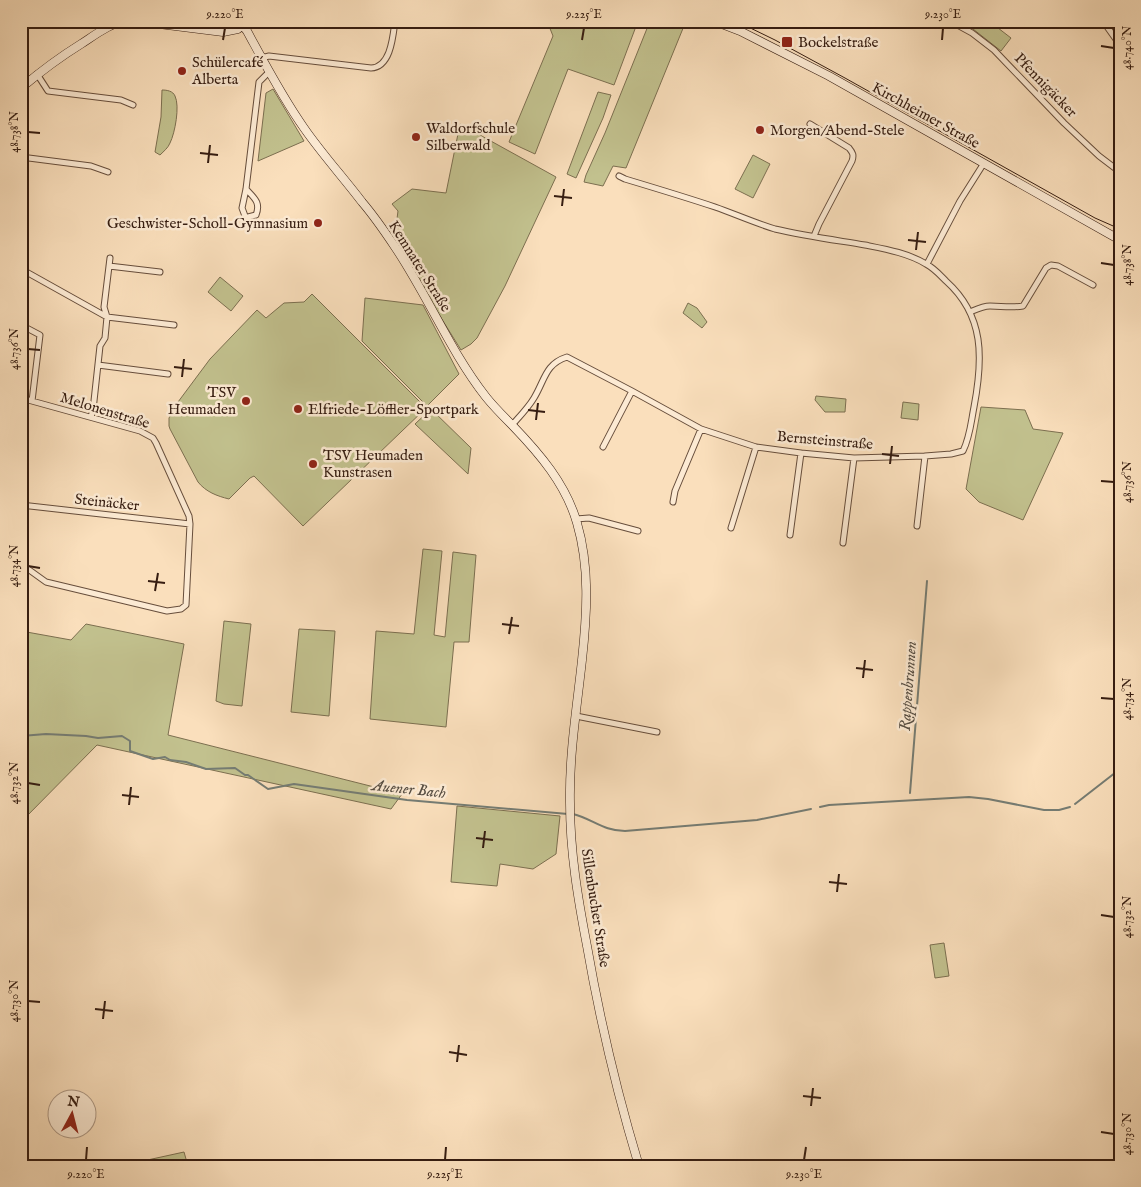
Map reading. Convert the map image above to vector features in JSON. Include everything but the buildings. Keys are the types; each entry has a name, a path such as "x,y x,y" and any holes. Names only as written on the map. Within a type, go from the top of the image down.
{"street":[{"path":"21,88 37,74 94,36 110,26 126,21"},
{"path":"135,21 223,32 238,29 243,23"},
{"path":"262,58 269,56 377,68 384,62 390,49 395,21"},
{"name":"Pfennigäcker","path":"950,21 972,33 994,50 1099,156 1120,172"},
{"path":"1103,21 1120,45"},
{"name":"Kemnater Straße","path":"243,23 278,88 305,130 363,202 409,268 467,371 487,398 538,453 565,494 576,519 584,553 586,614 583,650"},
{"name":"Kirchheimer Straße","path":"723,23 829,76 1120,240"},
{"path":"377,68 379,74"},
{"path":"246,189 257,202 258,208 256,215 248,217 245,216 242,208 259,82 269,72"},
{"path":"37,74 48,90 121,100 133,105"},
{"path":"810,124 849,148 854,157 814,236"},
{"path":"21,157 91,166 108,172"},
{"path":"928,264 960,201 984,163"},
{"name":"Bernsteinstraße","path":"512,425 535,397 551,365 559,360 568,358 700,429 756,446 854,458 925,456 963,451 968,439 978,385 980,356 975,324 965,301 928,264 886,249 776,229 619,176"},
{"path":"91,417 100,346 105,338 107,317 104,307 110,258"},
{"path":"970,312 990,306 1014,308 1022,306 1046,268 1051,265 1058,266 1094,285"},
{"path":"109,266 160,272"},
{"path":"21,269 107,317 174,325"},
{"path":"21,326 40,335 32,401"},
{"path":"98,365 168,374"},
{"path":"603,447 632,391"},
{"name":"Melonenstraße","path":"21,398 140,431 152,438 156,443 189,516 186,605 184,608 175,611 167,611 46,582 21,564"},
{"path":"673,502 675,491 700,429"},
{"path":"731,528 756,446"},
{"path":"790,535 801,453"},
{"path":"916,526 925,456"},
{"path":"843,543 854,458"},
{"name":"Steinäcker","path":"21,506 190,524"},
{"path":"576,519 589,518 638,531"},
{"name":"Sillenbucher Straße","path":"583,650 571,771 570,813 573,860 596,994 618,1092 639,1166"},
{"path":"576,716 657,732"}],"shaded area":[{"path":"547,21 638,21 614,85 568,69 535,154 509,142 553,36"},
{"path":"650,21 686,21 626,168 613,166 603,186 584,182 605,133"},
{"path":"963,21 989,21 1011,38 1001,51 973,29 962,24"},
{"path":"273,89 304,141 258,161 266,93"},
{"path":"162,90 170,91 174,94 177,113 172,139 160,155 155,152 161,117"},
{"path":"598,92 611,95 603,118 576,178 567,174"},
{"path":"460,124 556,177 505,286 477,338 461,350 394,242 398,211 392,204 412,189 446,193"},
{"path":"753,155 770,164 753,198 735,189"},
{"path":"220,277 243,296 231,311 208,292"},
{"name":"Elfriede-Löffler-Sportpark","path":"312,294 426,408 303,526 254,476 229,499 208,491 198,482 170,429 169,418 178,402 210,359 257,310 266,318 284,303 304,302"},
{"path":"365,298 423,305 459,374 427,406 362,341"},
{"path":"688,303 697,308 707,322 702,328 683,313"},
{"path":"816,396 846,399 845,412 825,412 815,400"},
{"path":"903,402 919,404 918,420 901,418"},
{"path":"981,407 1025,410 1033,429 1063,433 1023,520 979,502 966,489"},
{"path":"431,409 471,448 468,474 415,424"},
{"path":"423,549 442,551 434,635 445,637 453,552 476,555 469,642 454,642 446,727 370,719 376,631 414,634"},
{"path":"224,621 251,624 242,706 216,701"},
{"path":"86,624 184,644 168,735 402,794 391,809 97,745 21,822 21,631 71,640"},
{"path":"299,629 335,631 329,716 291,712"},
{"path":"457,806 560,816 556,854 533,869 500,864 497,886 451,882"},
{"path":"944,943 949,976 935,978 930,945"},
{"path":"184,1152 188,1166 120,1166"}],"waterway":[{"name":"Rappenbrunnen","path":"910,793 927,581"},
{"name":"Auener Bach","path":"21,736 46,734 98,738 122,736 130,741 130,751 153,759 165,757 206,769 235,768 268,789 294,784 407,800 568,814"},
{"path":"1075,804 1120,769"},
{"path":"820,807 969,797 1044,810 1059,810 1070,807"},
{"name":"Auener Bach","path":"573,814 610,829 625,831 757,820 811,809"}],"tram line":[{"path":"736,21 845,78 1095,218 1120,229"}],"place":[{"name":"Bockelstraße","path":"787,42"},
{"name":"Schülercafé Alberta","path":"182,71"},
{"name":"Morgen/Abend-Stele","path":"760,130"},
{"name":"Waldorfschule Silberwald","path":"416,137"},
{"name":"Geschwister-Scholl-Gymnasium","path":"318,223"},
{"name":"TSV Heumaden","path":"246,401"},
{"name":"Elfriede-Löffler-Sportpark","path":"298,409"},
{"name":"TSV Heumaden Kunstrasen","path":"313,464"}]}
